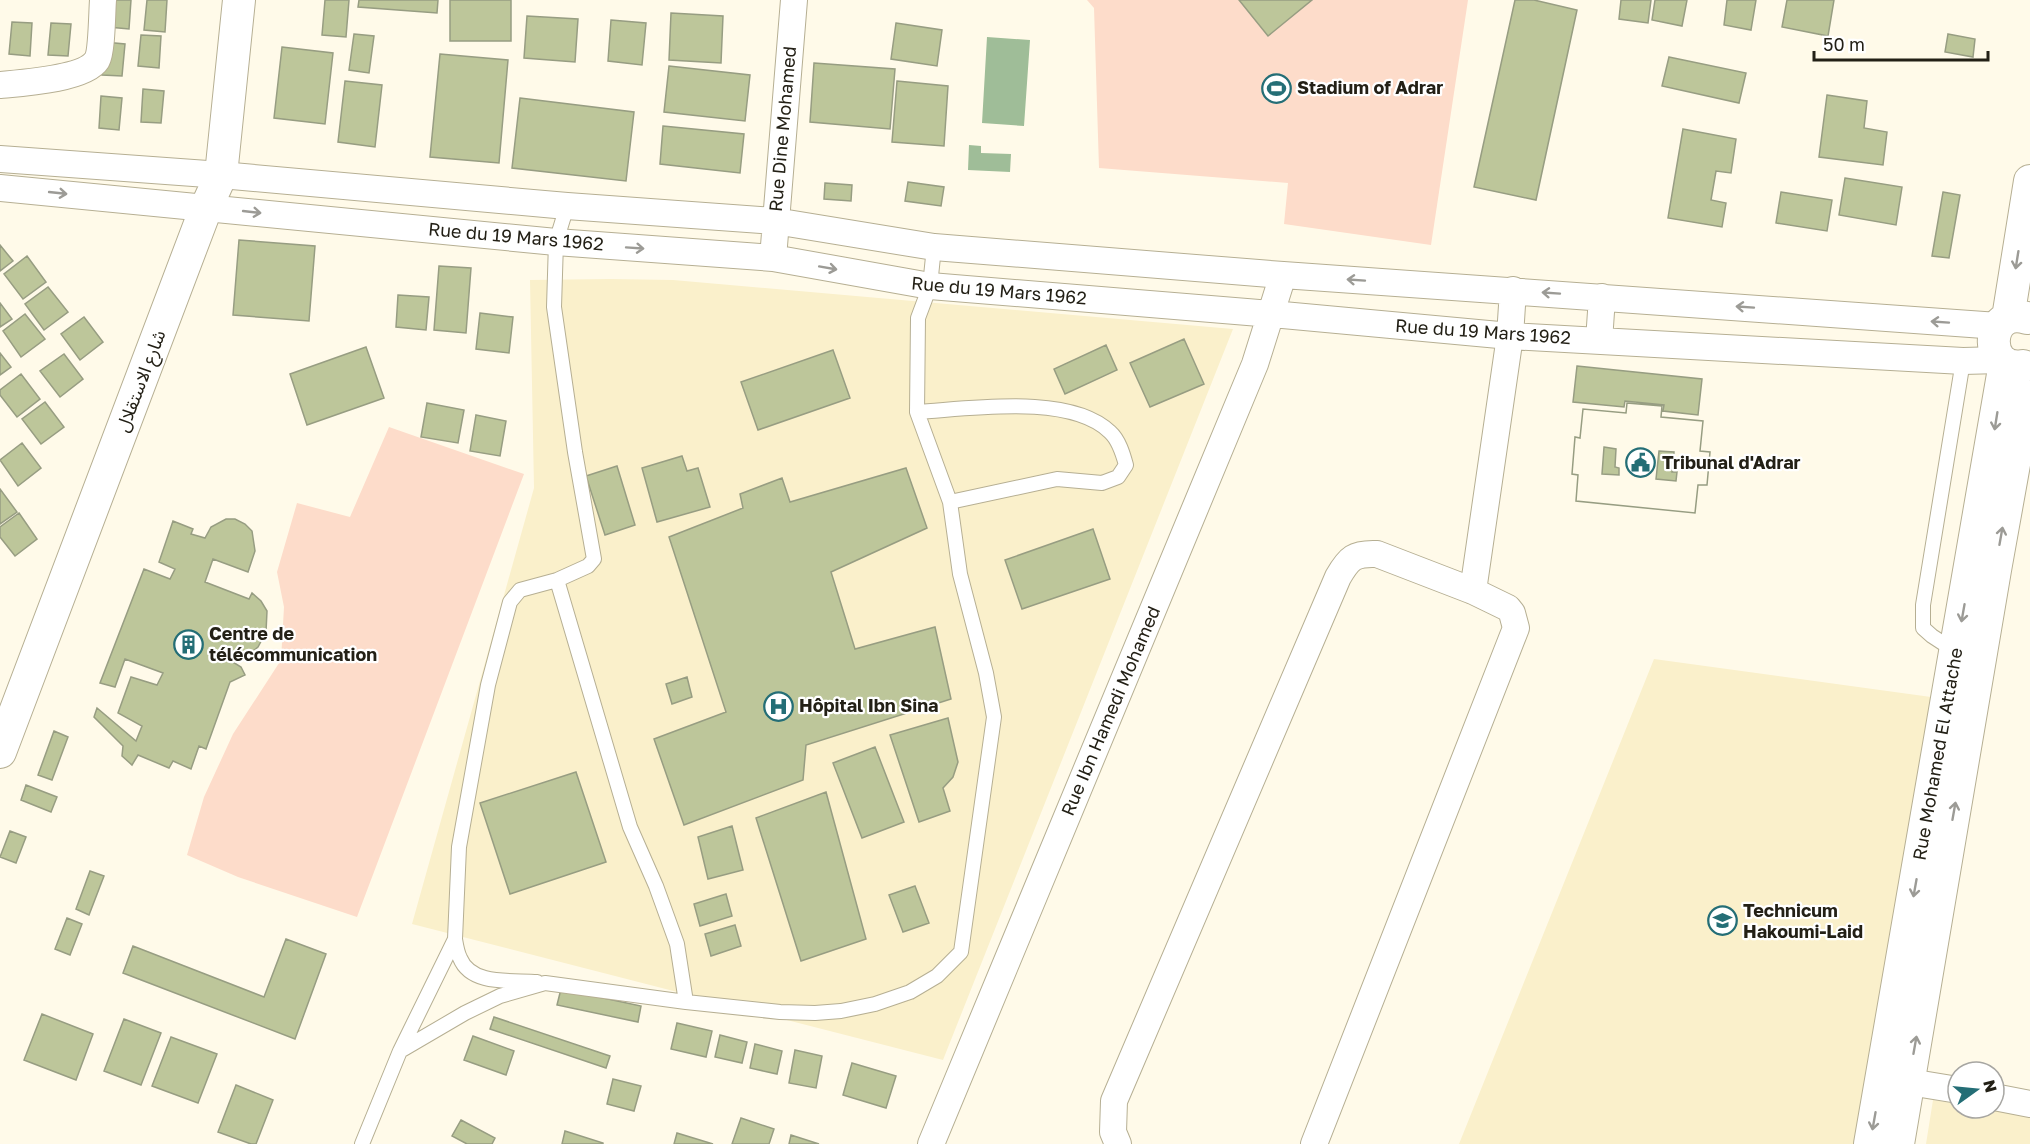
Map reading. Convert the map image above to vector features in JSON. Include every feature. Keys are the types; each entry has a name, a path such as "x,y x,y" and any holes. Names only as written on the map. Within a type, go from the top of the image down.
{"street":[{"path":"0,86 50,80 92,65 98,56 103,0"},
{"name":"شارع الاستقلال","path":"0,752 206,208 221,175 239,0"},
{"name":"Rue Dine Mohamed","path":"772,258 794,0"},
{"name":"Rue du 19 Mars 1962","path":"0,159 775,221 934,247 1283,275 1602,297 2012,321"},
{"path":"2016,366 1994,350 1993,342 1994,333 2012,321 2030,181"},
{"name":"Rue du 19 Mars 1962","path":"0,188 556,242 772,258 930,286 1510,336 1963,361 2016,366"},
{"name":"Rue Ibn Hamedi Mohamed","path":"931,1144 1255,364 1283,275"},
{"path":"1473,591 1510,336 1513,290"},
{"path":"1599,341 1602,297"},
{"name":"Rue Mohamed El Attache","path":"1870,1144 1895,1079 2016,366"},
{"path":"1118,1144 1113,1132 1114,1101 1338,577 1345,564 1353,557 1377,554 1473,591 1508,608 1516,623 1514,634 1314,1144"},
{"path":"1895,1079 1946,1088"},
{"name":"Rue Mohamed El Attache","path":"1895,1079 1898,1144"},
{"path":"2006,1099 2030,1104"}],"lane":[{"path":"567,206 556,242 554,307 574,452 594,559 588,566 557,580 520,590 510,602 488,685 459,846 455,939 460,959 470,972 480,978 545,983 686,1002 780,1012 841,1011 874,1004 910,992 937,976 961,952 994,717 986,673 960,574 950,502 917,412 918,318 930,286 934,247"},
{"path":"1963,361 1923,605 1923,628 1932,636 1968,653"},
{"path":"917,412 1003,406 1071,411 1092,418 1112,432 1126,465 1119,477 1102,483 1057,480 950,502"},
{"path":"557,580 630,827 656,886 677,944 686,1002"},
{"path":"362,1144 400,1051 455,939"},
{"path":"400,1051 465,1013 500,996 545,983"}],"shaded area":[{"name":"Stadium of Adrar","path":"1087,0 1468,0 1431,245 1284,224 1288,183 1099,168 1094,8"},
{"path":"987,37 1030,40 1024,126 982,123"},
{"path":"969,145 981,146 981,153 1011,154 1010,172 968,170"},
{"name":"Hôpital Ibn Sina","path":"530,280 673,280 1233,329 943,1060 412,924 534,488"},
{"path":"389,427 524,474 357,917 238,877 187,855 204,797 233,734 281,660 284,607 277,572 297,503 350,517"},
{"name":"Technicum Hakoumi-Laid","path":"1654,659 1931,697 1857,1144 1459,1144"},
{"path":"1933,1100 1946,1102 1946,1120 2006,1120 2006,1112 2030,1116 2030,1144 1926,1144"}],"building":[{"path":"111,0 131,0 129,29 108,27"},
{"path":"147,0 167,0 165,32 144,30"},
{"path":"325,0 349,0 346,37 322,35"},
{"path":"359,0 438,0 437,13 358,7"},
{"path":"450,0 511,0 511,41 450,41"},
{"path":"1239,0 1312,0 1268,36"},
{"path":"1515,0 1534,0 1577,10 1536,200 1474,187"},
{"path":"1621,0 1651,0 1648,23 1619,19"},
{"path":"1655,0 1687,0 1682,26 1652,20"},
{"path":"1727,0 1756,0 1751,30 1724,25"},
{"path":"1787,0 1834,0 1828,36 1782,27"},
{"path":"671,13 723,16 721,63 669,60"},
{"path":"527,16 578,19 575,62 524,58"},
{"path":"611,20 646,23 642,65 608,61"},
{"path":"12,22 32,23 30,56 9,54"},
{"path":"51,23 71,24 68,56 48,55"},
{"path":"896,23 942,30 937,66 891,59"},
{"path":"354,34 374,36 369,73 349,70"},
{"path":"1948,34 1975,39 1973,57 1945,52"},
{"path":"141,35 161,36 159,68 138,66"},
{"path":"104,42 125,44 122,76 102,75"},
{"path":"282,47 333,53 325,124 274,118"},
{"path":"440,54 508,60 499,163 430,157"},
{"path":"1669,57 1746,73 1739,103 1662,86"},
{"path":"814,63 895,69 890,129 810,122"},
{"path":"669,66 750,75 745,121 664,112"},
{"path":"345,81 382,85 375,147 338,142"},
{"path":"897,81 948,86 944,146 892,142"},
{"path":"143,89 164,91 161,123 141,122"},
{"path":"1827,95 1867,101 1864,128 1887,132 1883,165 1819,157"},
{"path":"101,96 122,98 119,130 99,128"},
{"path":"520,98 634,112 626,181 512,168"},
{"path":"663,126 744,134 740,173 660,164"},
{"path":"1683,129 1736,139 1731,173 1716,171 1711,200 1726,203 1722,227 1668,218"},
{"path":"1845,178 1902,187 1896,225 1839,215"},
{"path":"908,182 944,187 941,206 905,201"},
{"path":"825,183 852,185 851,201 824,199"},
{"path":"1781,192 1832,200 1827,231 1776,223"},
{"path":"1943,192 1960,195 1949,258 1932,256"},
{"path":"239,240 315,246 309,321 233,315"},
{"path":"0,245 13,261 0,271"},
{"path":"27,256 46,282 23,299 4,274"},
{"path":"439,266 471,268 466,333 434,330"},
{"path":"48,287 68,312 44,330 25,304"},
{"path":"398,295 429,297 426,330 396,327"},
{"path":"0,303 12,319 0,327"},
{"path":"480,313 513,317 509,353 476,349"},
{"path":"25,314 45,339 21,357 3,331"},
{"path":"84,317 103,342 80,360 61,334"},
{"path":"1184,339 1204,384 1150,407 1130,363"},
{"path":"1106,345 1117,370 1065,394 1054,369"},
{"path":"366,347 384,398 307,425 290,374"},
{"path":"833,350 850,398 758,430 741,382"},
{"path":"0,353 11,367 0,375"},
{"path":"64,354 83,379 60,397 40,371"},
{"name":"Tribunal d'Adrar","path":"1577,366 1702,379 1698,415 1663,411 1664,405 1625,401 1624,407 1573,402"},
{"path":"21,374 40,399 17,417 0,395 0,390"},
{"path":"45,402 64,427 41,444 22,419"},
{"path":"427,403 464,410 458,443 421,437"},
{"name":"Tribunal d'Adrar","path":"1627,403 1662,406 1661,417 1703,421 1700,451 1710,452 1707,485 1698,485 1695,513 1576,501 1578,475 1572,474 1575,437 1580,438 1583,409 1626,413","holes":["1604,447 1616,449 1615,467 1619,468 1619,475 1602,474","1659,451 1674,452 1672,472 1677,472 1676,481 1656,479"]},
{"name":"Tribunal d'Adrar","path":"1627,403 1662,406 1661,417 1703,421 1700,451 1710,452 1707,485 1698,485 1695,513 1576,501 1578,475 1572,474 1575,437 1580,438 1583,409 1626,413"},
{"path":"476,415 506,421 500,456 470,451"},
{"path":"22,443 41,468 18,486 0,460"},
{"path":"682,456 687,471 698,468 710,507 657,522 642,468"},
{"path":"617,466 635,525 605,535 586,476"},
{"path":"906,468 927,528 831,572 855,649 935,627 951,699 806,745 803,780 684,825 654,739 726,712 669,537 743,508 740,494 782,478 790,502"},
{"path":"0,489 17,512 0,524"},
{"path":"19,513 37,539 15,556 0,537 0,527"},
{"name":"Centre de télécommunication","path":"226,519 235,519 252,531 255,551 248,572 213,559 205,582 249,599 252,593 267,611 266,632 258,647 248,655 228,659 241,667 245,675 230,682 206,749 199,746 191,769 173,761 169,768 138,755 132,765 122,756 123,746 94,717 97,708 136,741 142,726 118,713 131,677 157,685 163,673 125,659 115,687 100,683 144,569 170,579 175,569 159,562 173,521 193,529 191,534 205,538 211,527"},
{"path":"1093,529 1110,579 1022,609 1005,560"},
{"path":"687,677 692,697 672,704 666,684"},
{"path":"948,718 958,762 953,777 943,788 950,811 919,822 890,735"},
{"path":"54,731 68,737 52,780 38,775"},
{"path":"875,747 904,822 862,838 833,763"},
{"path":"576,772 606,862 510,894 480,803"},
{"path":"26,785 57,797 51,812 21,800"},
{"path":"826,792 866,939 801,961 756,818"},
{"path":"732,826 743,870 708,879 698,837"},
{"path":"10,831 26,837 16,863 0,857"},
{"path":"90,871 104,876 89,915 76,909"},
{"path":"915,886 929,923 903,932 889,895"},
{"path":"726,894 732,916 700,926 694,904"},
{"path":"67,918 82,924 70,955 55,949"},
{"path":"735,925 741,946 711,956 705,934"},
{"path":"286,939 326,954 295,1039 123,973 133,946 264,997"},
{"path":"561,989 641,1006 638,1022 557,1005"},
{"path":"42,1014 93,1034 76,1080 24,1060"},
{"path":"494,1017 610,1056 606,1068 490,1029"},
{"path":"124,1019 161,1033 141,1085 104,1071"},
{"path":"677,1023 712,1031 706,1057 671,1049"},
{"path":"720,1035 747,1042 742,1063 715,1057"},
{"path":"473,1036 514,1051 506,1075 464,1060"},
{"path":"171,1037 217,1054 198,1103 152,1086"},
{"path":"755,1044 782,1051 777,1074 750,1068"},
{"path":"795,1050 822,1056 816,1088 789,1083"},
{"path":"852,1063 896,1076 886,1108 843,1095"},
{"path":"613,1079 641,1086 634,1111 607,1104"},
{"path":"236,1085 273,1100 256,1144 218,1132"},
{"path":"741,1118 774,1129 769,1144 732,1144"},
{"path":"461,1120 495,1138 492,1144 467,1144 452,1136"},
{"path":"565,1131 603,1143 603,1144 562,1144"},
{"path":"677,1133 713,1144 674,1144"},
{"path":"791,1135 819,1144 789,1144"}],"place":[{"name":"Stadium of Adrar","path":"1276,88"},
{"name":"Tribunal d'Adrar","path":"1641,463"},
{"name":"Centre de télécommunication","path":"188,644"},
{"name":"Hôpital Ibn Sina","path":"778,706"},
{"name":"Technicum Hakoumi-Laid","path":"1722,921"}]}
